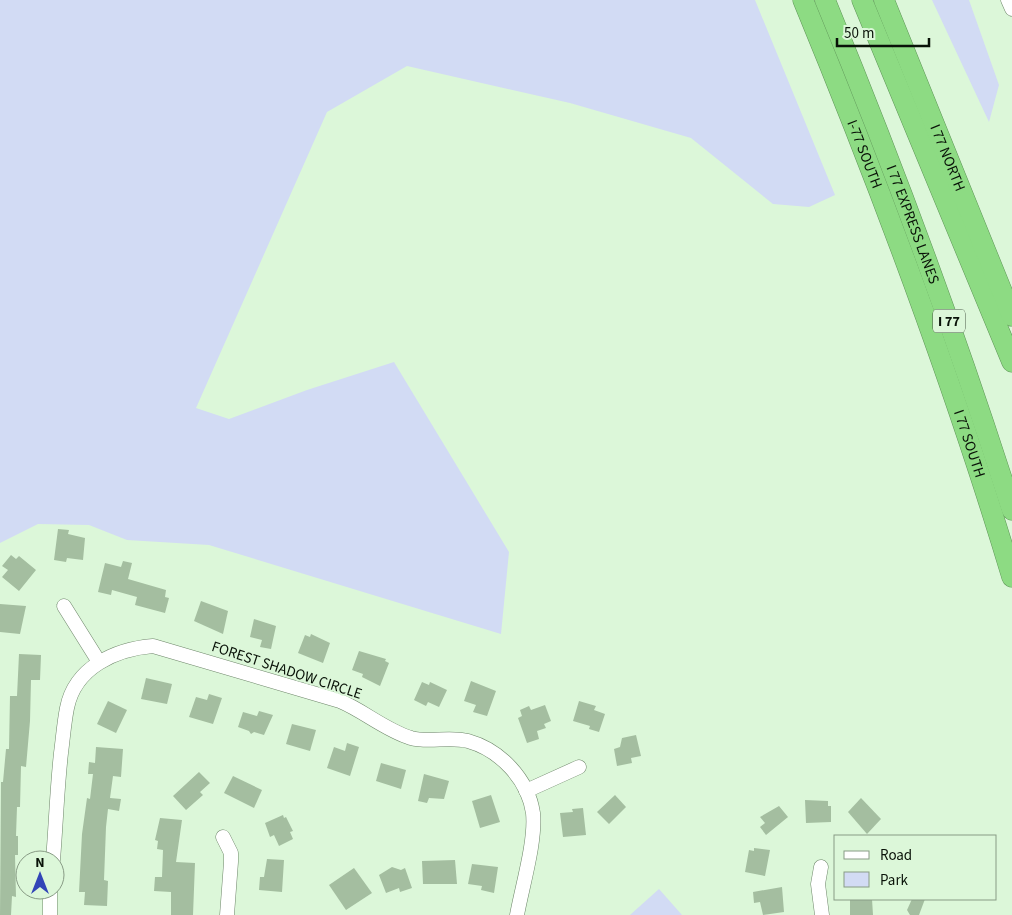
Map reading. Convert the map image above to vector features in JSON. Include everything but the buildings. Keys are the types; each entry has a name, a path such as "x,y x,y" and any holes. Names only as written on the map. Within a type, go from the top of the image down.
{"highway":[{"name":"I-77 SOUTH","path":"803,0 860,141 924,311"},
{"name":"I 77 EXPRESS LANES","path":"825,0 879,134 943,304 1012,510"},
{"path":"862,0 1012,362"},
{"name":"I 77 NORTH","path":"884,0 1012,316"},
{"path":"879,134 924,311"},
{"name":"I 77 SOUTH","path":"924,311 1012,577"}],"street":[{"path":"1008,0 1012,9"},
{"path":"64,606 99,662"},
{"name":"FOREST SHADOW CIRCLE","path":"54,850 58,785 67,707 80,681 99,662 108,656 137,647 153,646 186,654 340,701 360,709 411,738 465,740 497,755 510,766 526,791 533,813 533,824 517,915"},
{"path":"526,791 579,767"},
{"path":"223,837 231,853 226,915"},
{"path":"821,867 818,884 822,915"},
{"path":"50,900 50,915"}],"green space":[{"path":"0,0 755,0 835,195 809,207 773,204 691,138 570,103 407,66 327,112 196,408 229,419 307,390 394,362 509,552 501,634 209,545 127,540 89,525 38,524 0,543"},
{"path":"932,0 969,0 999,85 989,122"},
{"path":"659,889 682,915 630,915"}]}
